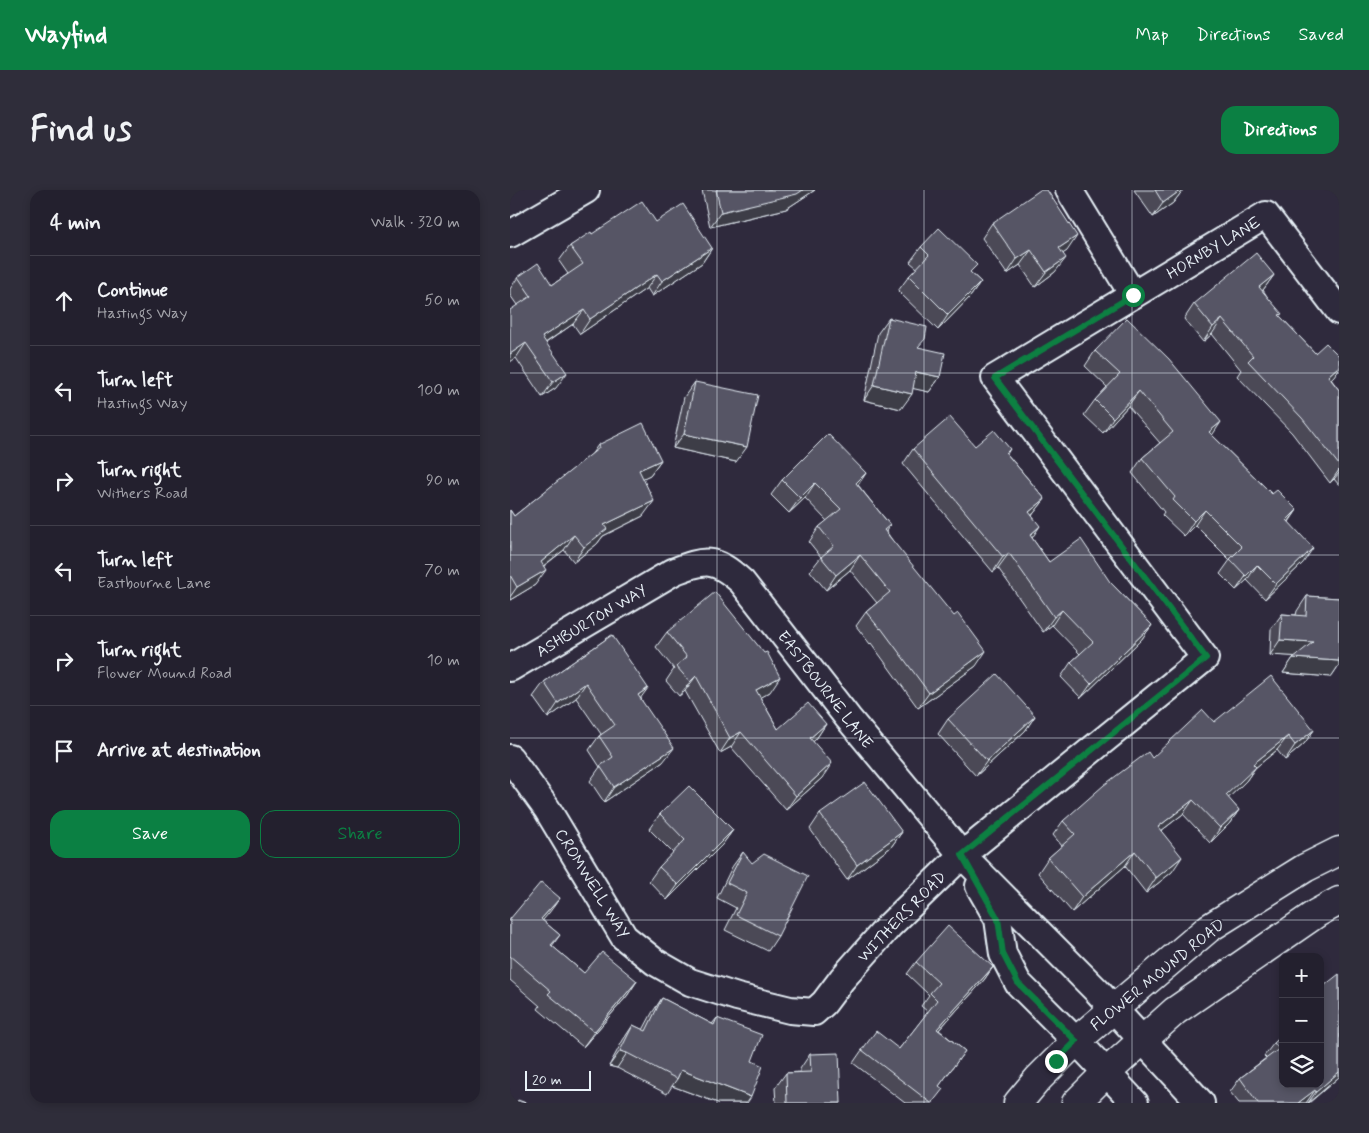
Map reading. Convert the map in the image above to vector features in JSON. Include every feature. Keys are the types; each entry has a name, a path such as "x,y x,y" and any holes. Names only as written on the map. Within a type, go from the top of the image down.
{"main road":[{"name":"FLOWER MOUND ROAD","path":"1018,1103 1038,1079 1076,1041 1210,928 1305,868 1339,851"},
{"path":"1076,1103 1106,1073 1143,1042 1175,1011 1317,913 1339,901"}],"street":[{"path":"510,234 586,190"},
{"path":"1069,190 1133,295"},
{"name":"HORNBY LANE","path":"1133,295 1266,215 1339,311"},
{"name":"WITHERS ROAD","path":"814,1012 824,1003 842,979 889,926 962,855 1206,658 995,378 1133,295"},
{"name":"EASTBOURNE LANE","path":"673,572 694,564 714,562 728,569 742,582 848,718 962,855 1114,1010 1201,1103"},
{"name":"ASHBURTON WAY","path":"510,668 673,572"},
{"name":"CROMWELL WAY","path":"510,758 547,809 624,936 655,962 690,982 737,997 790,1010 814,1012"},
{"name":"EASTBOURNE LANE","path":"962,855 998,919 1003,954 1018,983 1135,1103"}],"building":[{"path":"716,190 803,190 797,194 721,212"},
{"path":"1040,190 1047,190 1077,236 1059,248 1066,258 1046,272 1031,250 1017,259 992,223"},
{"path":"1155,190 1181,190 1163,203"},
{"path":"642,201 656,222 683,204 712,248 662,281 657,274 590,319 584,310 542,337 567,373 553,382 526,343 510,354 510,310 531,296 518,277 538,263 552,285 583,264 570,246"},
{"path":"939,228 977,265 970,272 981,282 948,315 909,276 929,255 921,247"},
{"path":"1256,253 1274,275 1259,287 1282,314 1279,315 1315,353 1326,343 1339,356 1339,366 1328,376 1339,390 1339,465 1302,418 1248,361 1253,356 1222,319 1213,327 1194,304"},
{"path":"889,318 927,327 925,339 918,347 945,353 940,377 916,372 912,394 874,385"},
{"path":"1127,318 1169,359 1221,422 1209,432 1272,494 1277,490 1297,510 1287,520 1313,548 1276,584 1257,565 1246,576 1230,559 1242,547 1205,510 1194,521 1173,500 1175,497 1142,458 1173,432 1139,391 1113,418 1095,400 1120,374 1095,351"},
{"path":"695,382 758,395 747,447 684,434"},
{"path":"950,417 975,446 994,430 1010,449 1006,453 1045,499 1029,512 1040,526 1030,535 1049,562 1081,539 1110,582 1152,625 1091,684 1071,662 1093,642 1062,610 1054,617 1009,553 1003,557 913,449"},
{"path":"643,423 661,460 639,470 654,501 604,525 607,529 584,547 574,535 541,562 546,570 517,587 510,575 510,510 514,516 599,448 598,445"},
{"path":"828,434 866,473 856,483 890,525 884,530 954,616 958,613 986,651 929,693 881,628 866,612 890,592 860,555 836,575 821,557 834,546 819,527 841,509 815,483 800,498 782,480"},
{"path":"715,592 764,653 767,652 780,677 756,690 778,729 808,703 826,724 810,738 832,763 796,796 741,732 730,738 696,676 690,682 676,666 687,657 667,632"},
{"path":"1307,596 1339,598 1339,661 1293,658 1313,642 1280,640 1282,614 1306,616"},
{"path":"612,635 648,688 638,695 674,748 614,787 600,766 613,757 599,736 615,725 586,683 558,703 544,682"},
{"path":"997,674 1035,716 987,761 948,719"},
{"path":"1271,676 1314,730 1295,745 1288,736 1253,764 1256,767 1226,795 1239,810 1220,828 1193,800 1158,827 1182,857 1156,878 1135,851 1082,897 1048,858 1075,834 1063,821 1104,785 1148,752 1152,758 1203,710 1214,722"},
{"path":"865,782 902,832 857,865 820,814"},
{"path":"689,786 733,830 678,885 659,867 685,840 660,814"},
{"path":"743,852 752,863 764,854 808,876 778,936 736,915 747,893 727,883"},
{"path":"541,882 560,898 541,919 560,935 551,945 584,973 602,952 637,981 594,1032 548,994 551,991 510,956 510,919"},
{"path":"948,926 993,967 937,1029 965,1051 939,1086 943,1089 931,1103 862,1050 876,1031 899,1049 937,1000 930,993 939,983 916,962"},
{"path":"1339,974 1339,1072 1324,1085 1324,998 1324,986"},
{"path":"662,998 714,1025 717,1018 762,1035 752,1061 763,1066 751,1097 681,1070 677,1079 620,1051 633,1025 646,1031"},
{"path":"1279,1039 1279,1049 1274,1043"},
{"path":"1279,1049 1279,1088 1321,1088 1298,1103 1258,1103 1240,1078"},
{"path":"839,1053 841,1103 787,1103 786,1073 811,1072 810,1054"}],"route":[{"path":"1056,1061 1076,1041 1018,983 1003,954 998,919 962,855 1206,658 995,378 1133,295"}]}
